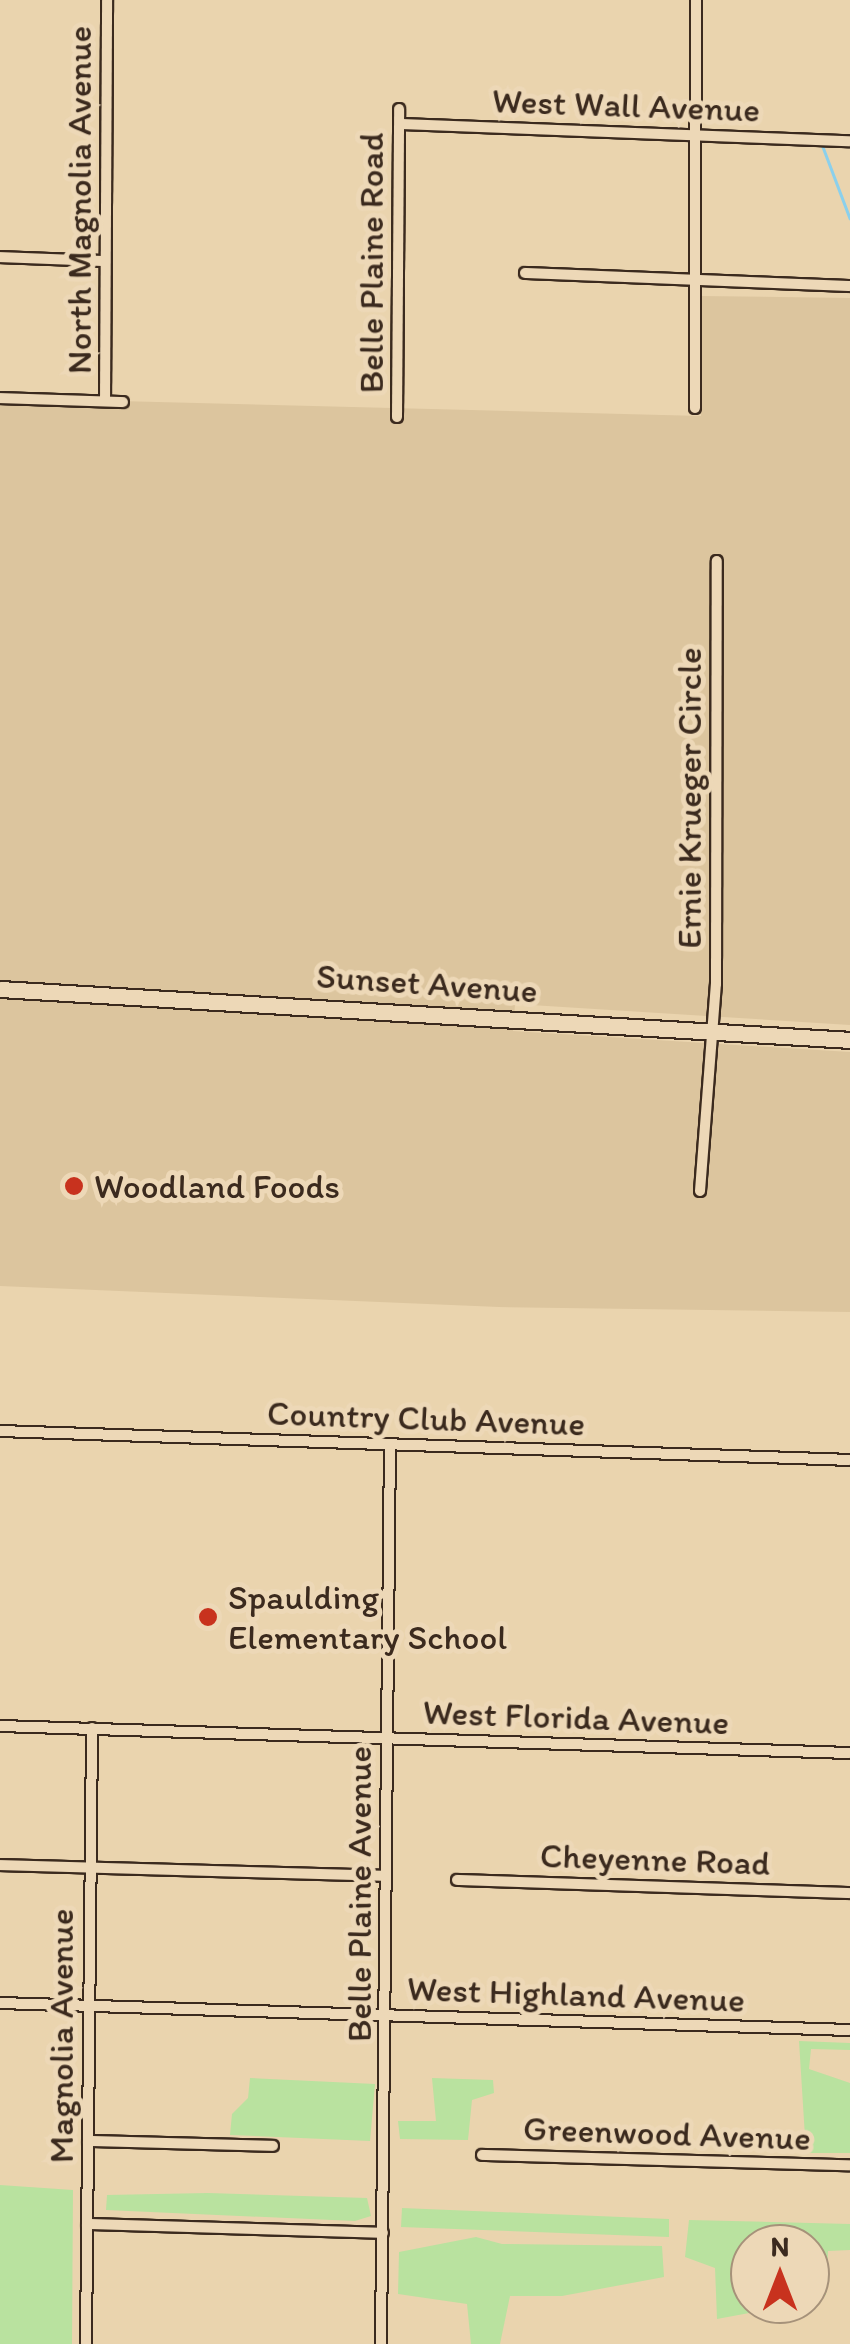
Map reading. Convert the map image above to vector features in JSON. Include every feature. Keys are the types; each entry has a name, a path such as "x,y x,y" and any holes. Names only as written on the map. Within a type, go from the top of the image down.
{"street":[{"name":"North Magnolia Avenue","path":"105,401 107,0"},
{"path":"694,408 696,0"},
{"name":"Belle Plaine Road","path":"398,417 399,109"},
{"name":"West Wall Avenue","path":"400,124 850,140"},
{"path":"0,257 104,261"},
{"path":"524,273 850,286"},
{"path":"0,398 123,402"},
{"name":"Ernie Krueger Circle","path":"700,1192 713,1034 717,561"},
{"name":"Sunset Avenue","path":"0,988 850,1040"},
{"name":"Country Club Avenue","path":"0,1431 850,1460"},
{"name":"Belle Plaine Avenue","path":"381,2344 390,1444"},
{"name":"West Florida Avenue","path":"0,1726 850,1753"},
{"name":"Magnolia Avenue","path":"86,2344 92,1728"},
{"path":"0,1865 386,1876"},
{"name":"Cheyenne Road","path":"458,1880 850,1892"},
{"name":"West Highland Avenue","path":"0,2003 850,2030"},
{"path":"88,2141 273,2146"},
{"name":"Greenwood Avenue","path":"482,2155 850,2166"},
{"path":"87,2224 383,2233"}],"shaded area":[{"path":"700,296 850,298 850,1025 515,1004 513,1031 850,1052 850,1312 499,1307 0,1286 0,398 701,416"}],"green space":[{"path":"799,2041 850,2043 850,2050 811,2049 809,2069 850,2083 850,2153 806,2153"},
{"path":"250,2078 375,2084 370,2141 230,2135 232,2114 248,2098"},
{"path":"432,2078 493,2080 494,2093 472,2100 468,2140 400,2139 398,2121 436,2121"},
{"path":"0,2185 73,2190 72,2344 0,2344"},
{"path":"208,2193 367,2198 371,2216 355,2221 106,2210 107,2195"},
{"path":"402,2208 669,2219 669,2237 401,2227"},
{"path":"689,2220 850,2224 850,2250 830,2251 830,2224 730,2224 730,2317 717,2319 715,2268 685,2257"},
{"path":"476,2237 502,2244 662,2246 664,2277 562,2296 510,2296 500,2344 471,2344 467,2304 398,2294 399,2252"}],"waterway":[{"path":"823,147 850,218"}],"place":[{"name":"Woodland Foods","path":"74,1186"},
{"name":"Spaulding Elementary School","path":"208,1617"}]}
